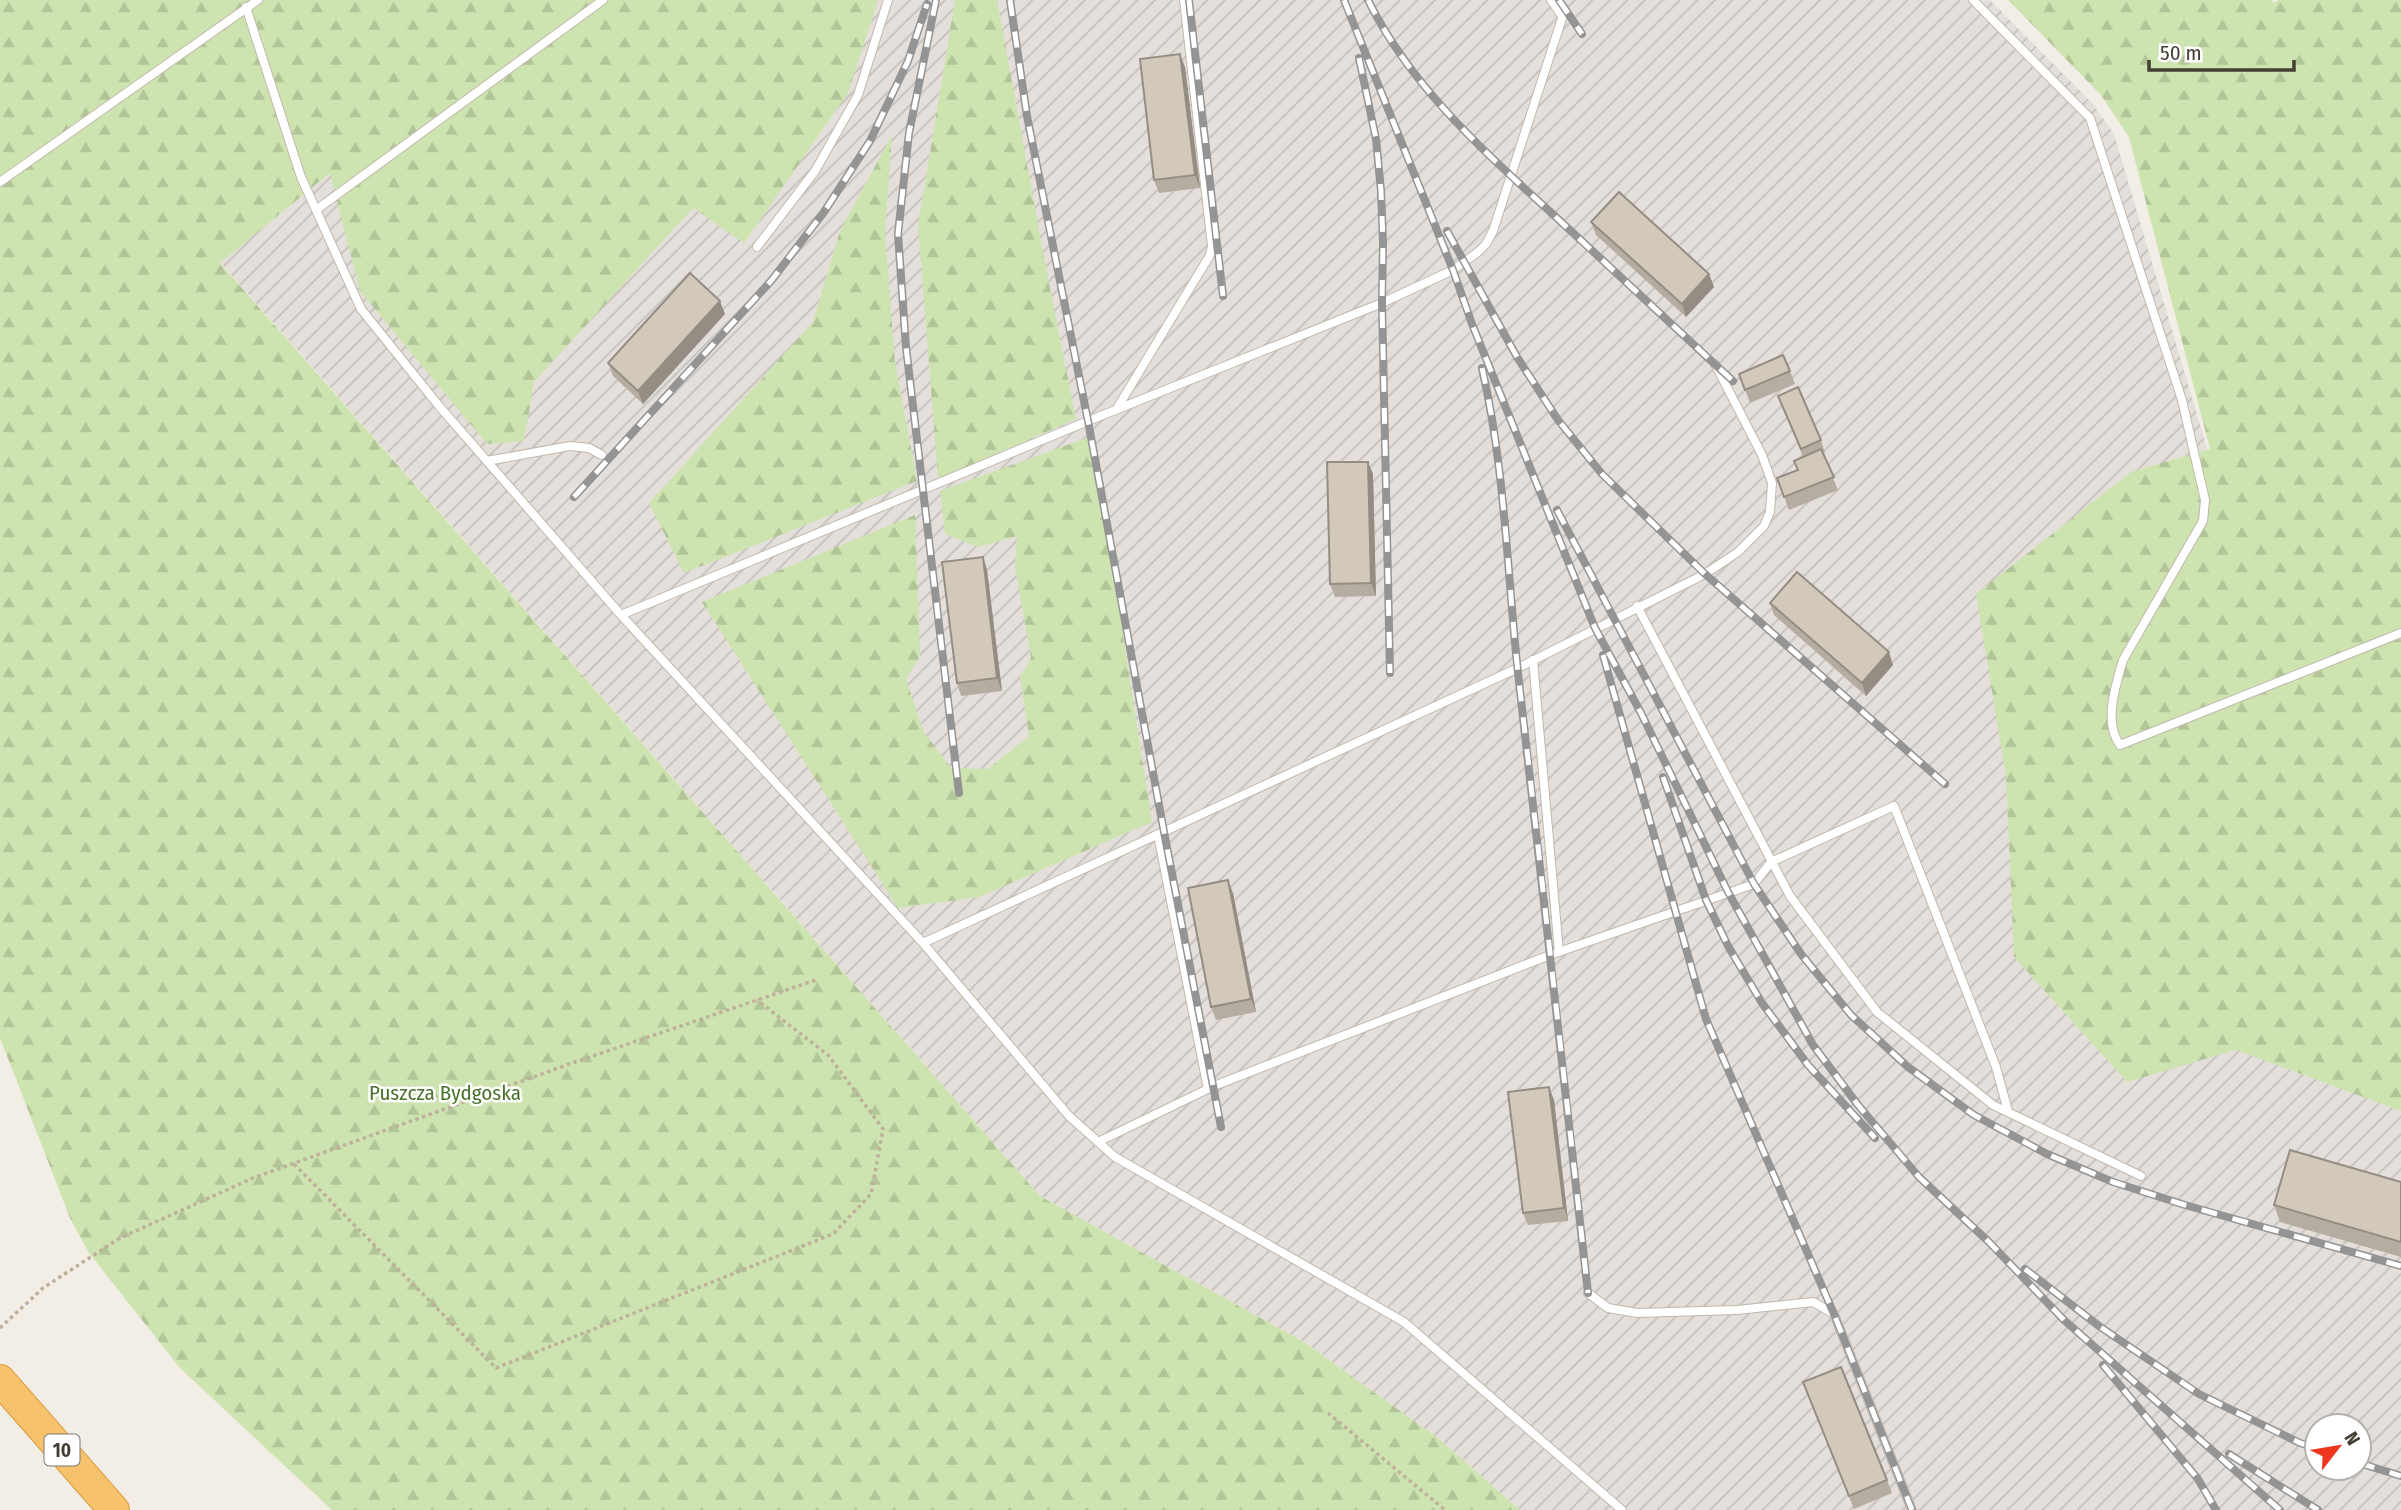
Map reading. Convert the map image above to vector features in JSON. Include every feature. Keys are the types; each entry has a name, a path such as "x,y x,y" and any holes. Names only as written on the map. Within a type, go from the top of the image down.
{"highway":[{"name":"10","path":"0,1380 114,1510"}],"lane":[{"path":"0,182 258,0"},
{"path":"316,210 603,0"},
{"path":"757,247 815,171 858,95 888,0"},
{"path":"1116,410 1210,255 1212,246 1184,0"},
{"path":"621,615 1382,303 1453,270 1486,244 1493,231 1564,13 1551,0"},
{"path":"1973,0 2090,118 2182,400 2205,500 2203,521 2123,660 2111,723 2114,738 2120,745 2401,633"},
{"path":"246,7 301,177 360,309 621,615 923,943 1069,1116 1115,1157 1404,1322 1622,1510"},
{"path":"923,943 1533,660 1721,565 1752,540 1764,526 1770,512 1772,483 1768,469 1715,364"},
{"path":"487,461 570,446 589,447 601,455"},
{"path":"1637,606 1790,896 1877,1012 1993,1105 2141,1176"},
{"path":"1533,660 1559,952"},
{"path":"1098,1142 1208,1089 1559,952 1754,884 1771,862 1894,806 1996,1067 2008,1111"},
{"path":"1158,835 1208,1089"},
{"path":"1588,1293 1608,1308 1637,1313 1737,1310 1813,1302 1834,1314 1912,1510"}],"path":[{"path":"0,1328 44,1288 120,1238 253,1178 575,1062 816,980"},
{"path":"294,1164 496,1368 833,1234 872,1194 883,1129 828,1055 757,1000"},
{"path":"1328,1413 1445,1510"}],"shaded area":[{"path":"512,0 1990,0 2093,104 2114,134 2225,509 2401,618 2401,1510 1520,1510 1438,1438 1304,1342 1040,1196 220,262 330,173"}],"green space":[{"name":"Puszcza Bydgoska","path":"0,0 878,0 848,93 744,243 693,208 534,382 524,441 487,444 360,291 330,173 220,263 1040,1196 1304,1342 1438,1438 1520,1510 332,1510 180,1368 89,1253 70,1218 0,1038"},
{"path":"955,0 997,0 1076,419 938,479 918,225"},
{"path":"2008,0 2272,0 2273,3 2279,0 2401,0 2401,1111 2236,1050 2127,1082 2014,957 2006,777 1976,594 2131,472 2210,449 2129,137 2101,95"},
{"path":"892,135 885,232 895,362 917,481 684,573 649,503 813,322 840,231"},
{"path":"1092,436 1152,822 979,897 898,908 702,602 915,515 920,656 906,679 923,731 951,768 988,769 1029,736 1020,677 1031,658 1015,567 1017,536 978,547 945,534 940,491"}],"building":[{"path":"1180,54 1195,175 1154,180 1140,59"},
{"path":"1619,192 1709,274 1682,304 1591,222"},
{"path":"690,273 720,301 638,391 608,363"},
{"path":"1783,355 1790,371 1745,390 1739,374"},
{"path":"1798,387 1821,440 1801,449 1778,396"},
{"path":"1821,449 1834,477 1784,497 1777,478 1798,470 1794,461"},
{"path":"1327,462 1368,462 1371,583 1330,584"},
{"path":"983,557 997,678 957,683 942,562"},
{"path":"1797,572 1889,652 1862,683 1770,603"},
{"path":"1228,880 1251,999 1211,1007 1188,888"},
{"path":"1549,1087 1564,1208 1523,1213 1508,1092"},
{"path":"2290,1150 2401,1182 2401,1242 2274,1205"},
{"path":"1841,1367 1887,1480 1849,1496 1803,1382"}],"railway":[{"path":"936,0 909,133 898,234 906,347 959,793"},
{"path":"1010,0 1027,116 1088,421 1221,1127"},
{"path":"1189,0 1223,296"},
{"path":"1344,0 1595,628 1641,713 1728,892 1813,1045 1858,1105 1919,1177 1989,1242 2064,1320 2280,1510"},
{"path":"1368,0 1406,62 1453,118 1504,169 1733,381"},
{"path":"1559,0 1582,34"},
{"path":"574,497 771,281 824,212 870,141 908,61 927,4"},
{"path":"1359,58 1376,139 1381,191 1390,673"},
{"path":"1447,231 1517,357 1558,420 1602,474 1705,574 1945,784"},
{"path":"1482,368 1501,482 1518,673 1588,1293"},
{"path":"1557,510 1754,884 1801,954 1851,1015 1908,1067 1974,1115 2047,1154 2113,1182 2401,1266"},
{"path":"1603,655 1706,1019 1834,1314 1912,1510"},
{"path":"1663,777 1706,900 1728,946 1762,1003 1808,1065 1875,1138"},
{"path":"2025,1269 2099,1326 2199,1394 2303,1444"},
{"path":"2103,1365 2198,1479 2216,1510"},
{"path":"2229,1454 2318,1510"},
{"path":"2373,1467 2401,1476"}]}
